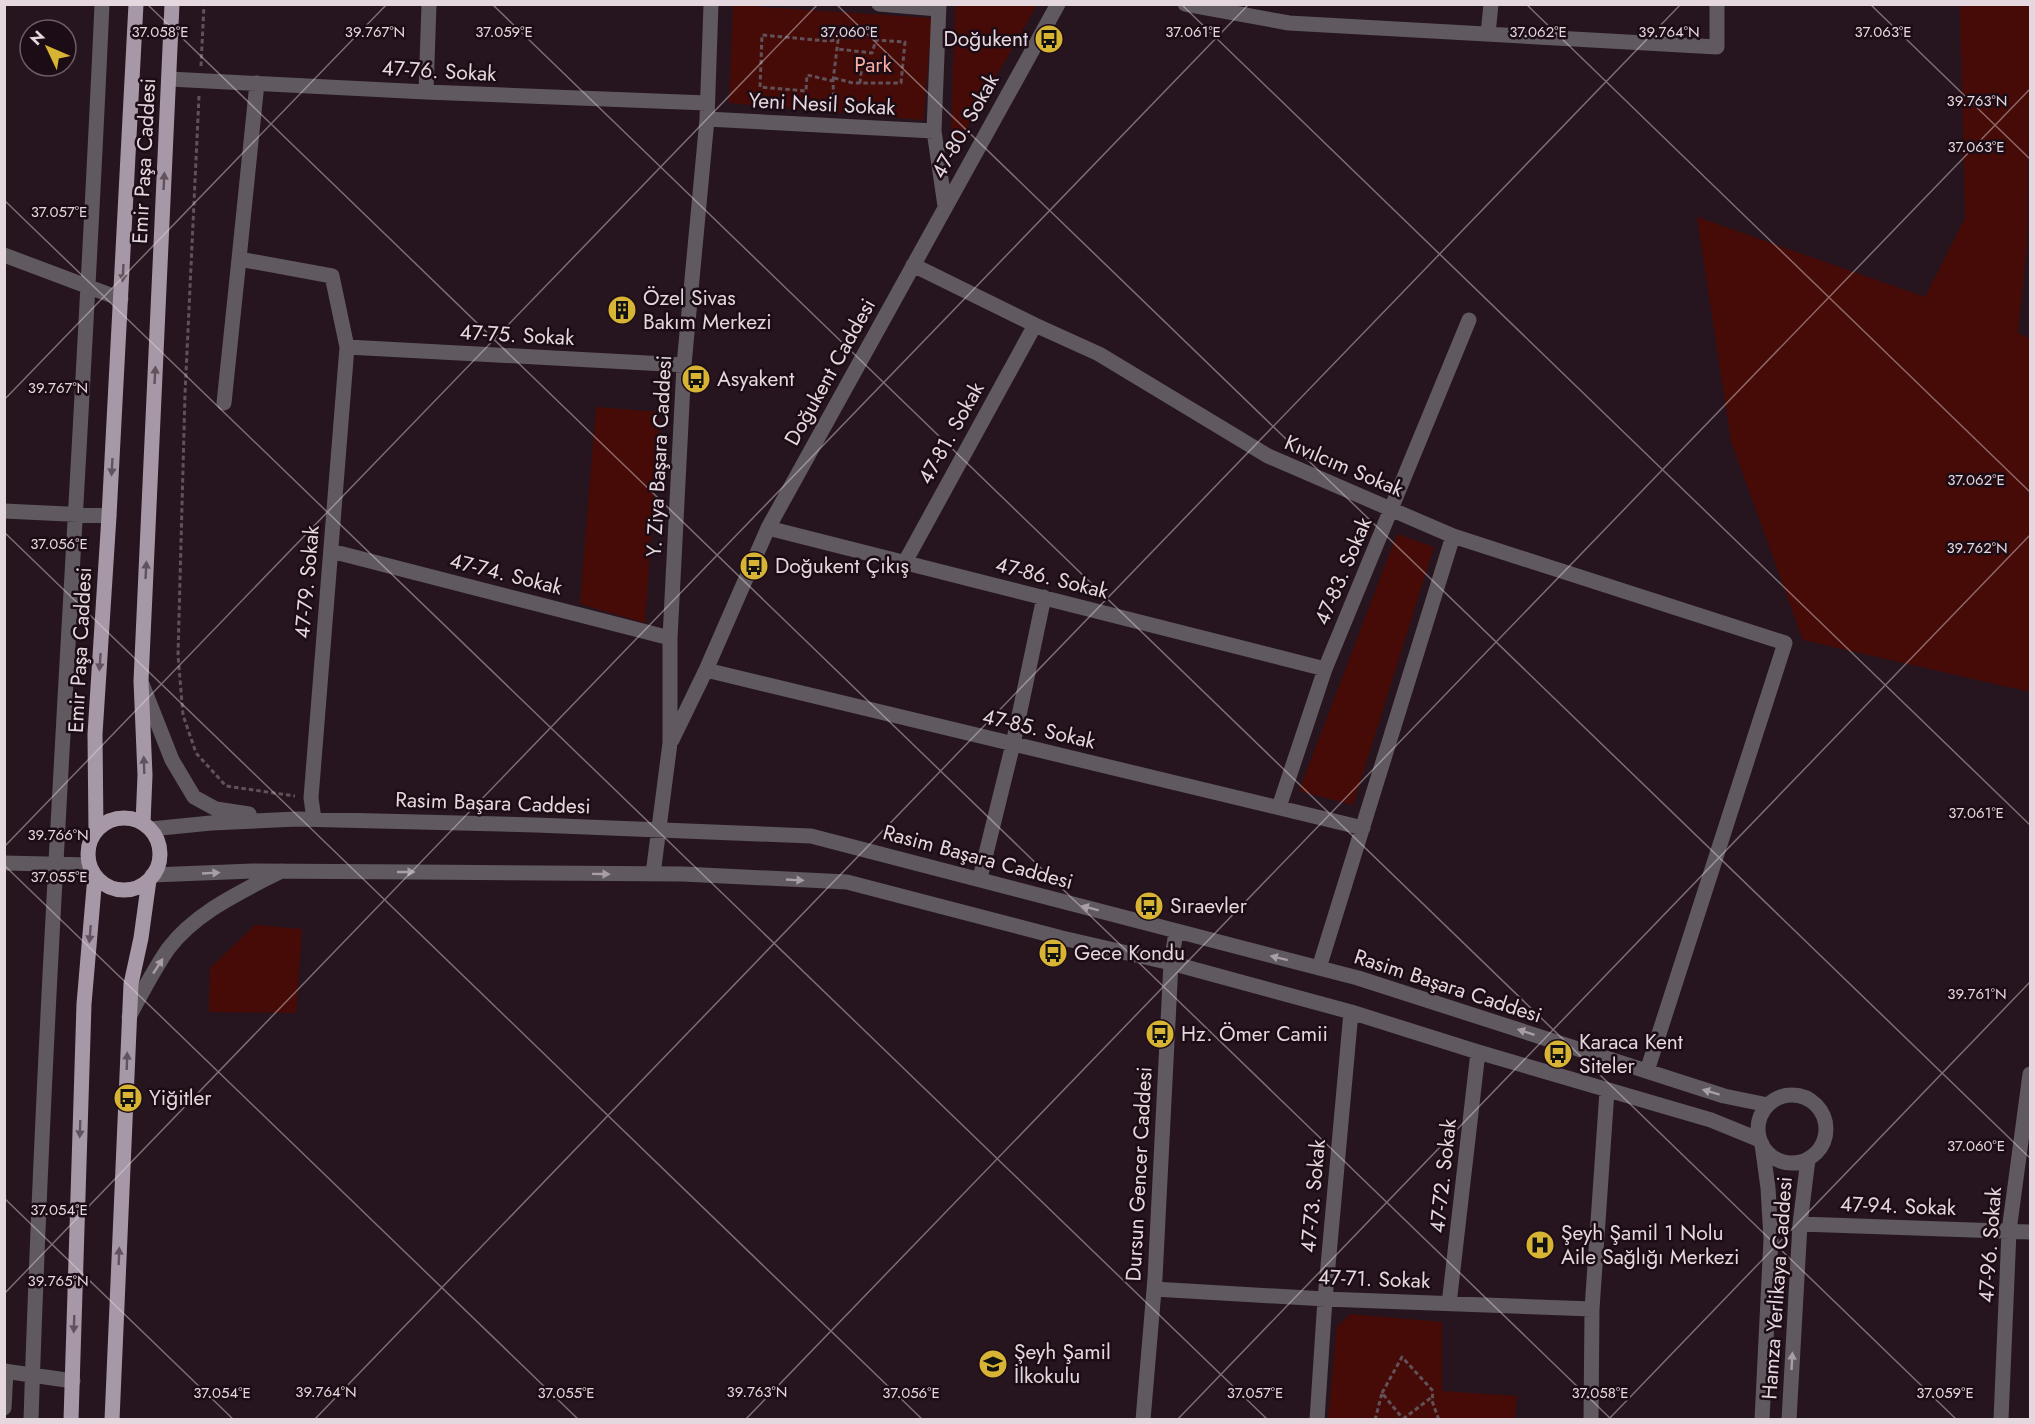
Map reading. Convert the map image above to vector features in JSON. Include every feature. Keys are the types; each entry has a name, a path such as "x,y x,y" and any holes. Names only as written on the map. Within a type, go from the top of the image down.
{"main road":[{"name":"Emir Paşa Caddesi","path":"96,831 95,734 136,4"},
{"name":"Emir Paşa Caddesi","path":"147,826 141,681 172,4"},
{"path":"71,1419 84,1004 92,870 89,846 96,831 105,823 127,818 147,826 159,847 159,858 150,878 131,984 112,1419"},
{"path":"92,870 103,884 114,889 127,890 139,887 150,878"}],"street":[{"path":"31,1419 54,865 90,286 102,4"},
{"path":"426,92 429,4"},
{"name":"Y. Ziya Başara Caddesi","path":"653,874 670,743 670,638 684,365 707,119 711,4"},
{"path":"879,4 938,7 934,131 945,206"},
{"name":"47-80. Sokak","path":"945,206 1058,4"},
{"path":"1185,4 1289,23 1717,46 1717,4"},
{"path":"1488,34 1491,4"},
{"name":"47-76. Sokak","path":"169,79 707,103"},
{"path":"224,403 256,83"},
{"name":"Yeni Nesil Sokak","path":"707,119 934,131"},
{"name":"Doğukent Caddesi","path":"670,743 706,670 768,528 945,206"},
{"path":"4,255 121,299"},
{"name":"47-79. Sokak","path":"239,259 332,276 347,347 311,798 314,819"},
{"name":"Kıvılcım Sokak","path":"913,265 1099,354 1268,456 1453,536 1785,643 1647,1071"},
{"name":"47-83. Sokak","path":"1279,807 1325,669 1469,320"},
{"name":"47-81. Sokak","path":"905,562 1035,325"},
{"name":"47-75. Sokak","path":"347,347 684,365"},
{"path":"4,511 109,516"},
{"name":"47-86. Sokak","path":"768,528 1325,669"},
{"path":"1319,968 1453,536"},
{"name":"47-74. Sokak","path":"331,551 670,638"},
{"path":"980,878 1013,744 1044,597"},
{"name":"47-85. Sokak","path":"706,670 1363,828"},
{"path":"141,681 172,760 194,797 216,809 297,819"},
{"name":"Rasim Başara Caddesi","path":"147,826 314,819 811,836 980,878 1176,932 1358,978 1724,1096 1768,1105"},
{"path":"4,863 54,865 92,870"},
{"path":"150,878 281,871 653,874 847,882 1062,938 1170,963 1351,1012 1607,1091 1711,1120 1761,1142 1774,1158 1784,1162 1795,1163 1808,1159 1819,1150 1826,1135 1824,1118 1819,1108 1811,1101 1795,1095 1784,1096 1768,1105 1761,1115 1759,1124 1761,1142"},
{"path":"129,1017 170,947 199,918 281,871"},
{"name":"Dursun Gencer Caddesi","path":"1143,1419 1154,1289 1170,963 1176,932"},
{"name":"47-73. Sokak","path":"1317,1419 1325,1299 1351,1012"},
{"name":"47-72. Sokak","path":"1449,1304 1478,1052"},
{"name":"47-96. Sokak","path":"2001,1419 2009,1231 2031,1074"},
{"path":"1591,1419 1592,1309 1607,1091"},
{"name":"Hamza Yerlikaya Caddesi","path":"1761,1142 1768,1188 1771,1239 1762,1419"},
{"name":"Hamza Yerlikaya Caddesi","path":"1789,1419 1800,1224 1808,1159"},
{"name":"47-94. Sokak","path":"1800,1224 2031,1232"},
{"name":"47-71. Sokak","path":"1154,1289 1325,1299 1592,1309"},
{"path":"4,1408 5,1371 73,1381"}],"path":[{"path":"204,4 185,394 178,643 183,715 196,753 226,786 311,798"},
{"path":"833,125 833,79 838,40 762,35 760,87 806,91 807,75 833,79 860,83 901,83 904,42 876,40 872,52 837,50"},
{"path":"860,83 863,52"},
{"path":"1375,1419 1382,1393 1402,1357 1433,1391 1432,1397 1439,1419"},
{"path":"1382,1393 1401,1419 1432,1397"}],"green space":[{"name":"Park","path":"733,5 932,18 923,120 729,103"},
{"path":"955,5 1037,5 958,143 951,138"},
{"path":"1960,5 2030,5 2027,246 2018,333 2030,339 2030,692 1803,640 1731,441 1697,217 1925,297 1965,218"},
{"path":"596,407 660,412 645,623 580,604"},
{"path":"1397,534 1434,547 1353,805 1299,791"},
{"path":"255,925 302,929 296,1013 209,1012 210,968"},
{"path":"1350,1314 1442,1322 1442,1391 1517,1396 1515,1419 1328,1419 1337,1327"}],"place":[{"name":"Doğukent","path":"1049,39"},
{"name":"Özel Sivas Bakım Merkezi","path":"622,310"},
{"name":"Asyakent","path":"696,379"},
{"name":"Doğukent Çıkış","path":"754,566"},
{"name":"Sıraevler","path":"1149,906"},
{"name":"Gece Kondu","path":"1053,953"},
{"name":"Hz. Ömer Camii","path":"1160,1034"},
{"name":"Karaca Kent Siteler","path":"1558,1054"},
{"name":"Yiğitler","path":"128,1098"},
{"name":"Şeyh Şamil 1 Nolu Aile Sağlığı Merkezi","path":"1540,1245"},
{"name":"Şeyh Şamil İlkokulu","path":"993,1364"}]}
